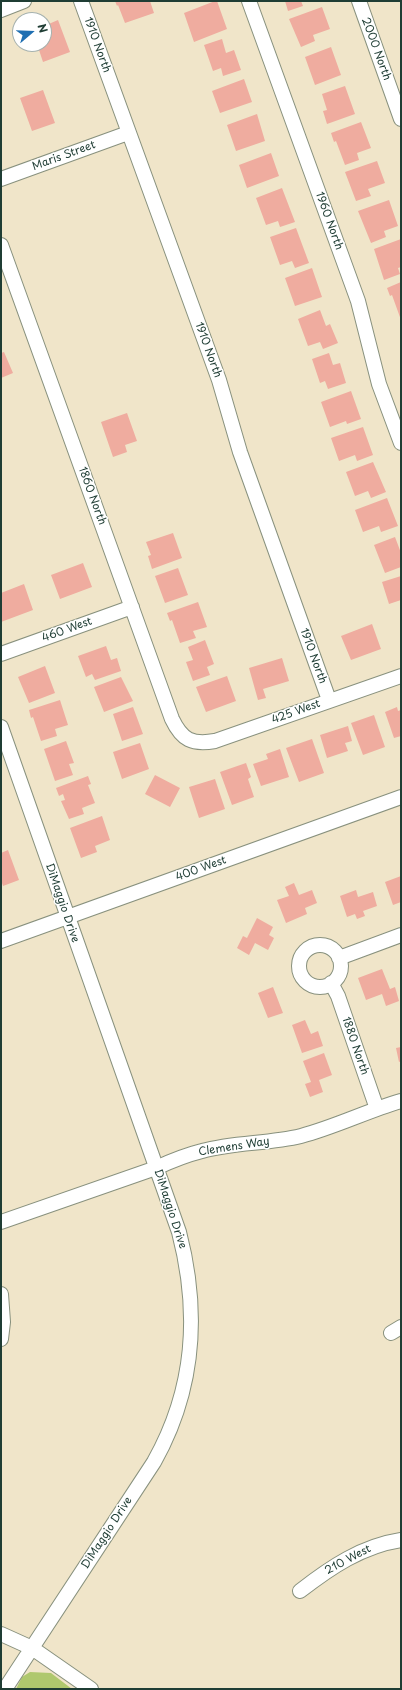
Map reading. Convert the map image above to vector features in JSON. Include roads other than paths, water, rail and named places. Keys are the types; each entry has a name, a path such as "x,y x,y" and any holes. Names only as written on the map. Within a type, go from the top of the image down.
{"street":[{"path":"1,10 24,1"},
{"name":"1910 North","path":"81,1 219,380 240,452 329,700"},
{"name":"1960 North","path":"249,1 358,301 379,384 400,437"},
{"name":"2000 North","path":"358,1 401,119"},
{"name":"Maris Street","path":"1,179 128,133"},
{"name":"1860 North","path":"1,245 172,719 179,732 190,740"},
{"name":"460 West","path":"1,654 132,607"},
{"name":"425 West","path":"190,740 197,743 215,741 401,676"},
{"name":"DiMaggio Drive","path":"1,727 179,1232 190,1290 192,1330 183,1393 171,1429 154,1462 5,1689"},
{"name":"400 West","path":"1,941 401,797"},
{"path":"339,958 401,935"},
{"path":"316,945 322,945 332,949 339,958 339,975 331,983 315,986 305,980 300,971 300,959 306,950 316,945"},
{"name":"1880 North","path":"331,983 338,996 377,1110"},
{"name":"Clemens Way","path":"1,1222 156,1168 179,1157 202,1150 270,1142 300,1136 401,1101"},
{"path":"1,1294 3,1322 1,1339"},
{"name":"210 West","path":"300,1591 324,1572 350,1557 369,1548 401,1540"},
{"path":"1,1634 32,1648 91,1689"}]}
